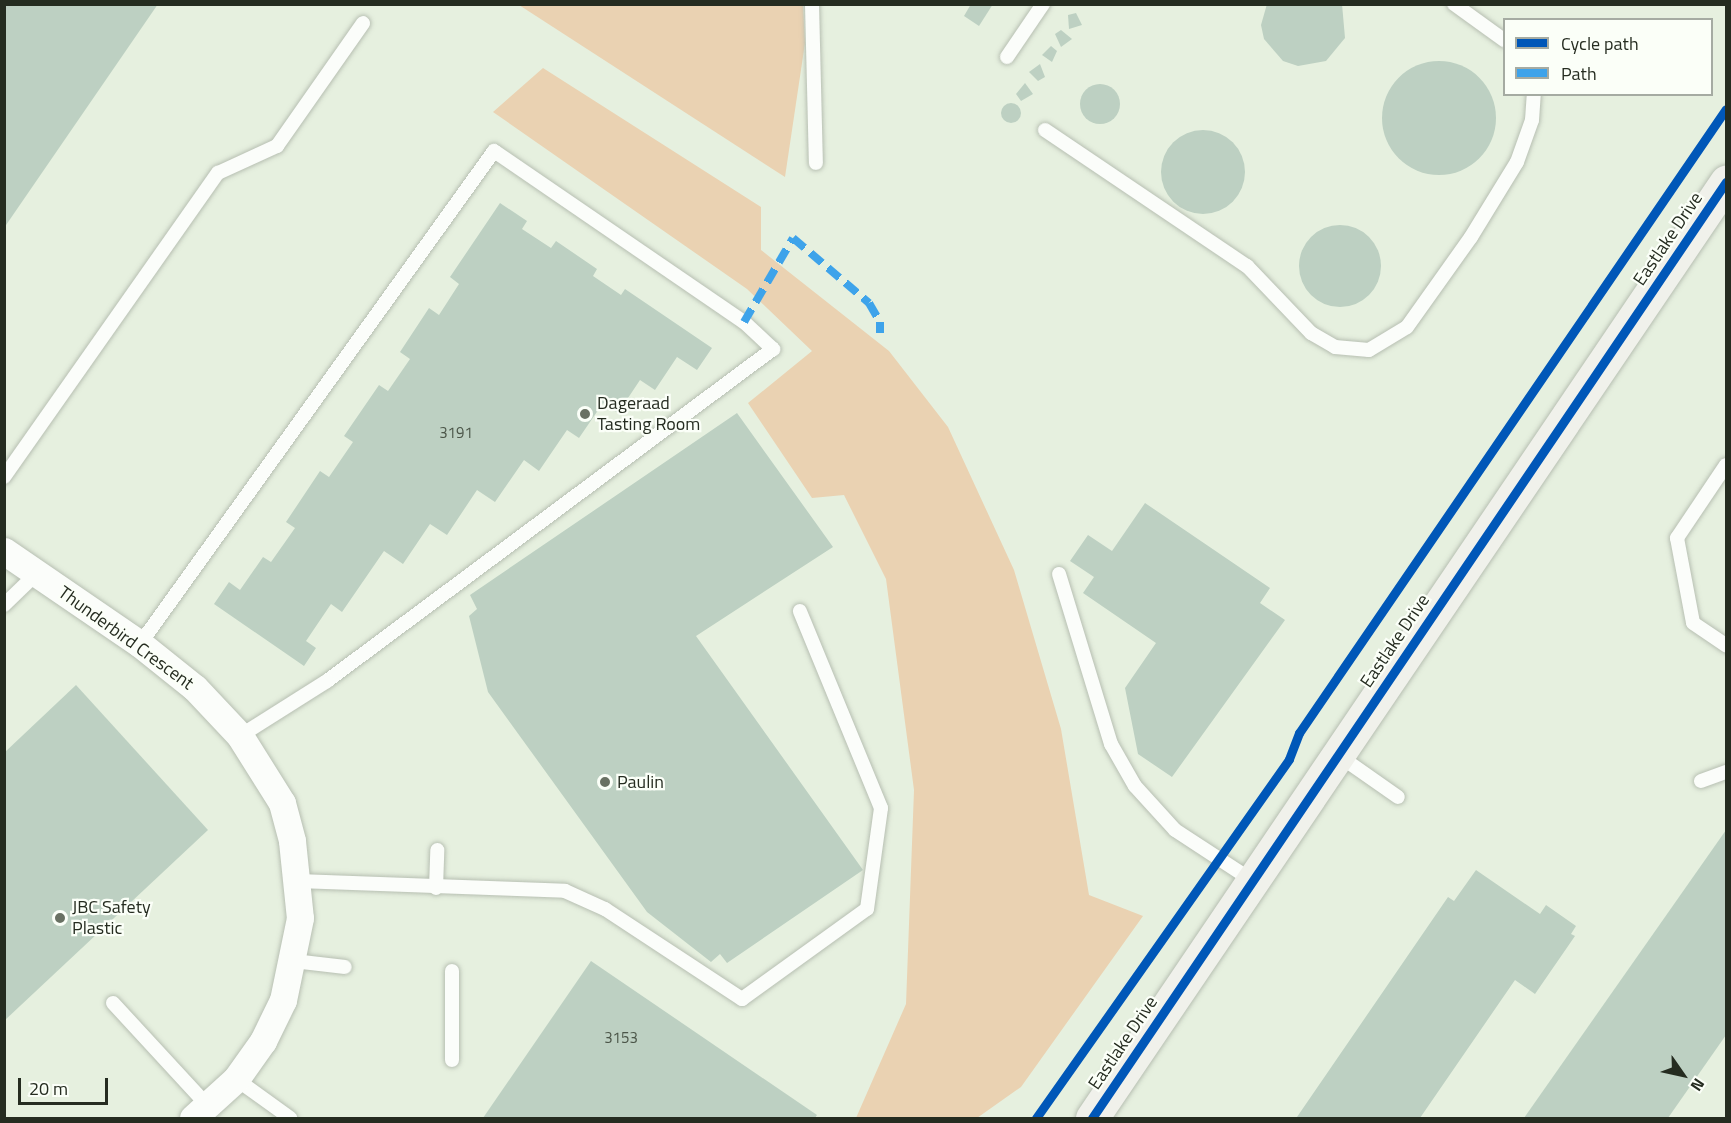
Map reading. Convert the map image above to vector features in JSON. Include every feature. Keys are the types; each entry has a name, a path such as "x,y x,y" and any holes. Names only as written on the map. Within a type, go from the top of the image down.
{"street":[{"name":"Eastlake Drive","path":"1092,1119 1726,183"},
{"name":"Thunderbird Crescent","path":"4,551 140,644 195,688 240,736 282,803 298,881 300,918 294,961 284,1000 263,1041 236,1079 201,1114"}],"lane":[{"path":"812,4 816,163"},
{"path":"1007,57 1043,4"},
{"path":"1454,4 1503,39"},
{"path":"4,477 218,173 277,146 363,23"},
{"path":"1045,130 1247,266 1311,333 1335,347 1369,350 1407,327 1471,237 1517,162 1532,120 1534,96"},
{"path":"140,644 494,151 744,322 773,349 327,681 240,736"},
{"path":"1726,465 1677,538 1694,623 1726,645"},
{"path":"4,605 37,573"},
{"path":"1059,574 1111,744 1135,786 1174,830 1253,881"},
{"path":"298,881 436,888 565,891 604,909 742,999 867,909 881,808 800,611"},
{"path":"1337,755 1398,797"},
{"path":"1701,781 1726,772"},
{"path":"436,888 437,850"},
{"path":"294,961 345,967"},
{"path":"452,971 452,1060"},
{"path":"113,1004 201,1114"},
{"path":"236,1079 290,1119"}],"shaded area":[{"path":"519,5 803,5 805,43 785,177"},
{"path":"543,68 761,207 761,250 889,351 948,427 1014,570 1061,729 1089,895 1143,916 1021,1087 977,1118 856,1118 906,1004 914,790 886,579 844,495 812,498 748,403 812,351 747,289 493,112"}],"building":[{"path":"4,4 158,4 4,228"},
{"path":"971,4 993,4 979,26 964,16"},
{"path":"1267,4 1342,4 1345,38 1326,61 1298,66 1283,61 1264,39 1261,25"},
{"path":"1076,13 1082,25 1069,29 1068,15"},
{"path":"1061,30 1072,39 1061,47 1055,34"},
{"path":"1051,46 1057,51 1052,62 1042,55"},
{"path":"1439,61 1461,65 1480,77 1492,96 1496,118 1492,140 1480,159 1461,171 1439,175 1417,171 1398,159 1386,140 1382,118 1386,96 1398,77 1417,65"},
{"path":"1040,64 1045,77 1038,81 1029,72"},
{"path":"1025,83 1033,94 1021,101 1016,94"},
{"path":"1100,84 1108,85 1114,90 1119,96 1119,112 1114,118 1108,123 1100,124 1092,123 1086,118 1081,112 1080,104 1081,96 1086,90 1092,85"},
{"path":"1007,103 1015,103 1021,109 1021,117 1015,123 1007,123 1001,117 1001,109"},
{"path":"1203,130 1219,133 1233,142 1242,156 1245,172 1242,188 1233,202 1219,211 1203,214 1187,211 1173,202 1164,188 1161,172 1164,156 1173,142 1187,133"},
{"path":"500,203 527,221 522,229 551,248 556,241 597,269 593,276 621,295 625,289 712,348 697,370 677,357 655,390 640,380 618,413 603,403 579,438 567,430 539,471 524,460 495,502 477,490 447,535 430,524 403,564 384,551 342,612 331,604 306,641 316,648 304,666 214,604 229,582 240,590 263,557 271,562 295,528 286,522 320,471 329,477 353,442 344,436 379,385 388,391 410,359 400,352 429,308 439,315 459,284 450,277"},
{"path":"1340,225 1356,228 1369,237 1378,250 1381,266 1378,282 1369,295 1356,304 1340,307 1324,304 1311,295 1302,282 1299,266 1302,250 1311,237 1324,228"},
{"path":"737,413 833,547 696,636 863,870 727,963 720,954 711,962 647,912 488,692 469,616 477,609 470,595"},
{"path":"1145,503 1270,588 1260,603 1285,620 1172,777 1138,754 1125,688 1156,643 1083,593 1094,577 1070,561 1088,535 1112,551"},
{"path":"76,685 208,830 4,1021 4,753"},
{"path":"1726,830 1726,1035 1668,1118 1524,1118"},
{"path":"1476,870 1540,914 1546,905 1576,926 1571,934 1575,936 1535,994 1515,980 1420,1118 1297,1117 1448,897 1454,901"},
{"path":"591,961 817,1115 815,1118 483,1118"}],"marked path":[{"path":"744,322 793,238 869,303 880,322 880,333"}],"cycle path":[{"path":"1036,1118 1289,759 1299,733 1726,109"},
{"path":"1092,1118 1726,182"}],"place":[{"name":"Dageraad Tasting Room","path":"585,414"},
{"name":"Paulin","path":"605,782"},
{"name":"JBC Safety Plastic","path":"60,918"}]}
